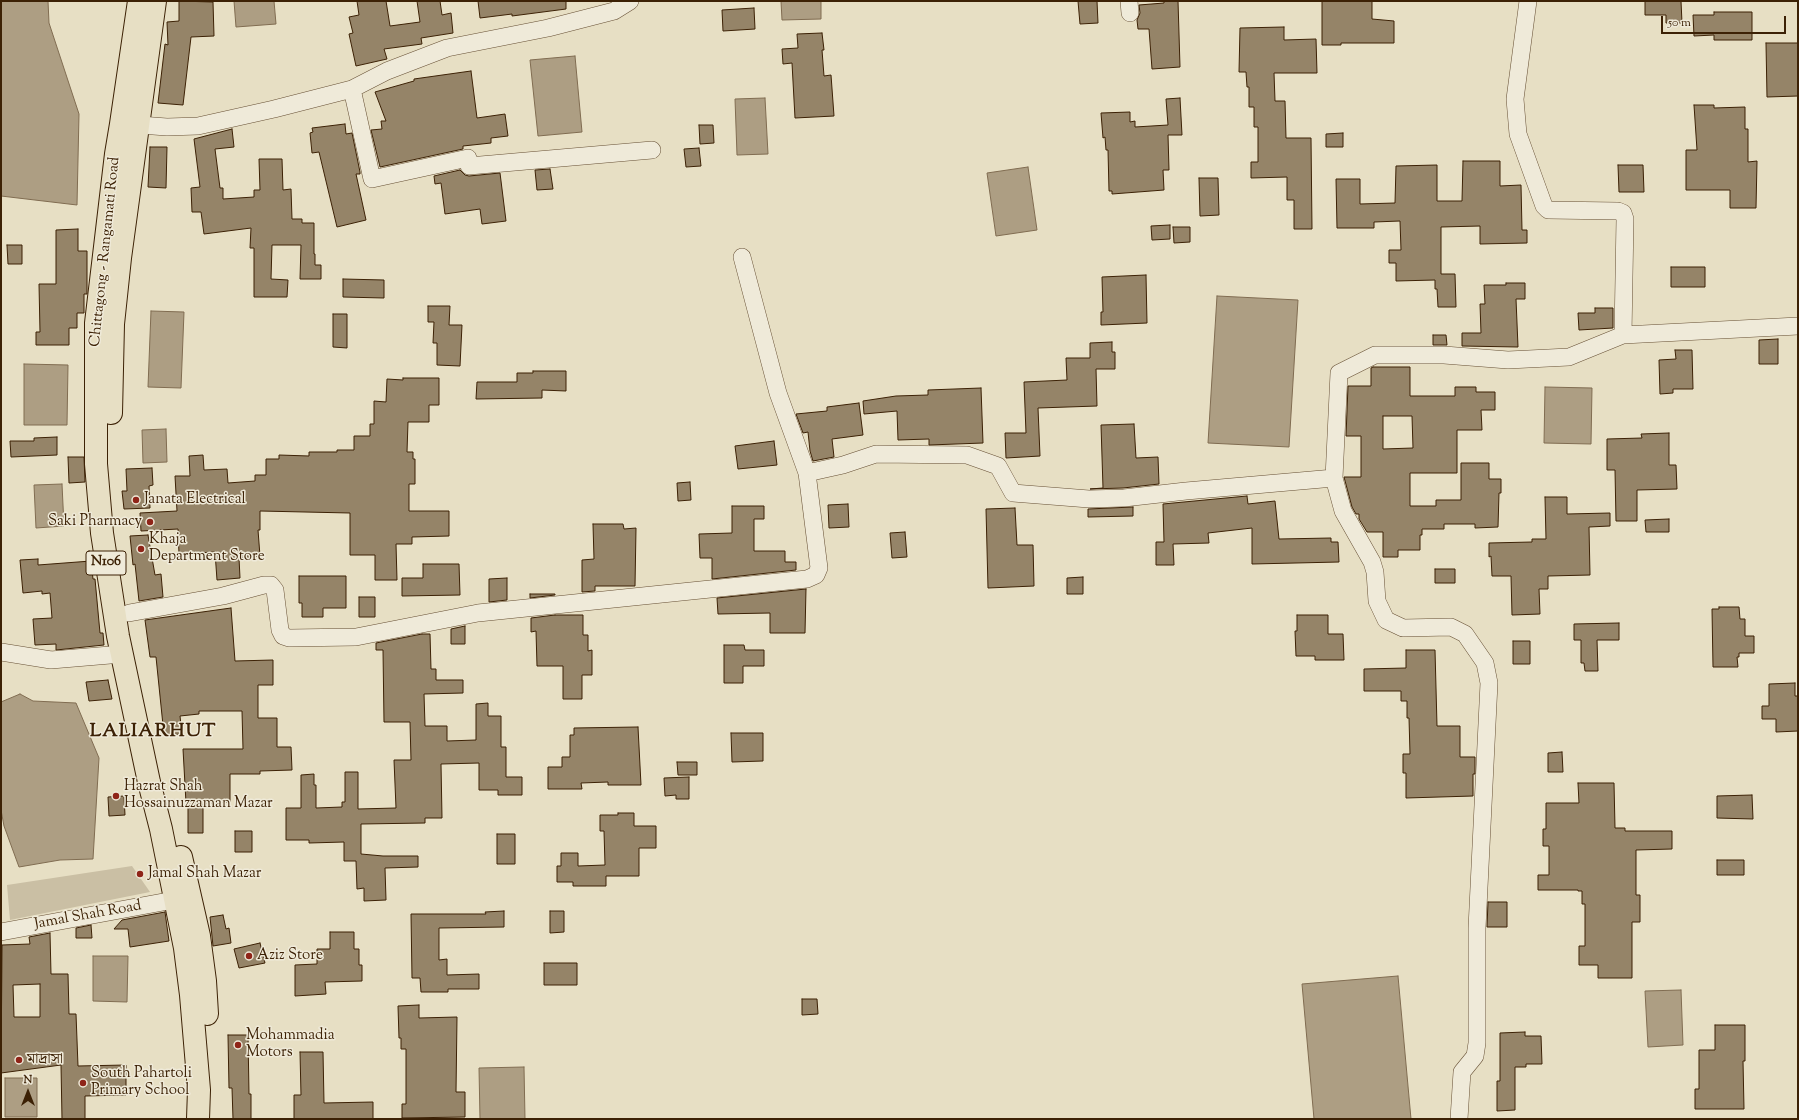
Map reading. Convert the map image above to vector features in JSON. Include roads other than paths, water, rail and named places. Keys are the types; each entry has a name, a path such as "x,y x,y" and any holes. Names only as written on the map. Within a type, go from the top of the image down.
{"highway":[{"name":"Chittagong - Rangamati Road","path":"130,125 139,1"},
{"name":"Chittagong - Rangamati Road","path":"155,1 130,125 116,154 96,323 96,464 102,533 125,634 199,936 205,980 213,1119"},
{"name":"Chittagong - Rangamati Road","path":"125,634 148,782 161,829 174,900 185,948 191,995 199,1090 198,1119"}],"street":[{"path":"130,125 167,127 198,126 352,89 387,71 447,48 563,24 614,11 630,1"},
{"path":"1528,1 1515,99 1518,134 1544,206 1548,210 1618,211 1623,213 1625,219 1623,335"},
{"path":"352,89 372,179 468,158 469,166 652,150"},
{"path":"1,652 51,660 125,634 223,596 264,585 271,585 275,590 280,630 283,636 289,638 356,637 478,613 807,579 816,575 819,568 807,473 778,393 742,257"},
{"path":"1459,1119 1462,1072 1475,1056 1477,1043 1477,928 1490,683 1485,663 1465,634 1451,627 1403,628 1386,620 1377,601 1375,572 1372,562 1343,511 1334,478 1339,372 1375,354 1444,354 1508,360 1569,357 1623,335 1798,326"},
{"path":"807,473 843,465 876,454 967,455 998,466 1013,493 1089,499 1124,498 1334,478"},
{"name":"Jamal Shah Road","path":"1,932 174,900"}],"place":[{"name":"Janata Electrical","path":"136,500"},
{"name":"Saki Pharmacy","path":"150,522"},
{"name":"Khaja Department Store","path":"141,549"},
{"name":"Hazrat Shah Hossainuzzaman Mazar","path":"116,796"},
{"name":"Jamal Shah Mazar","path":"140,874"},
{"name":"Aziz Store","path":"249,956"},
{"name":"Mohammadia Motors","path":"238,1045"},
{"name":"মাদ্রাসা","path":"19,1060"},
{"name":"South Pahartoli Primary School","path":"83,1083"}],"district":[{"name":"LALIARHUT","path":"153,733"}]}
